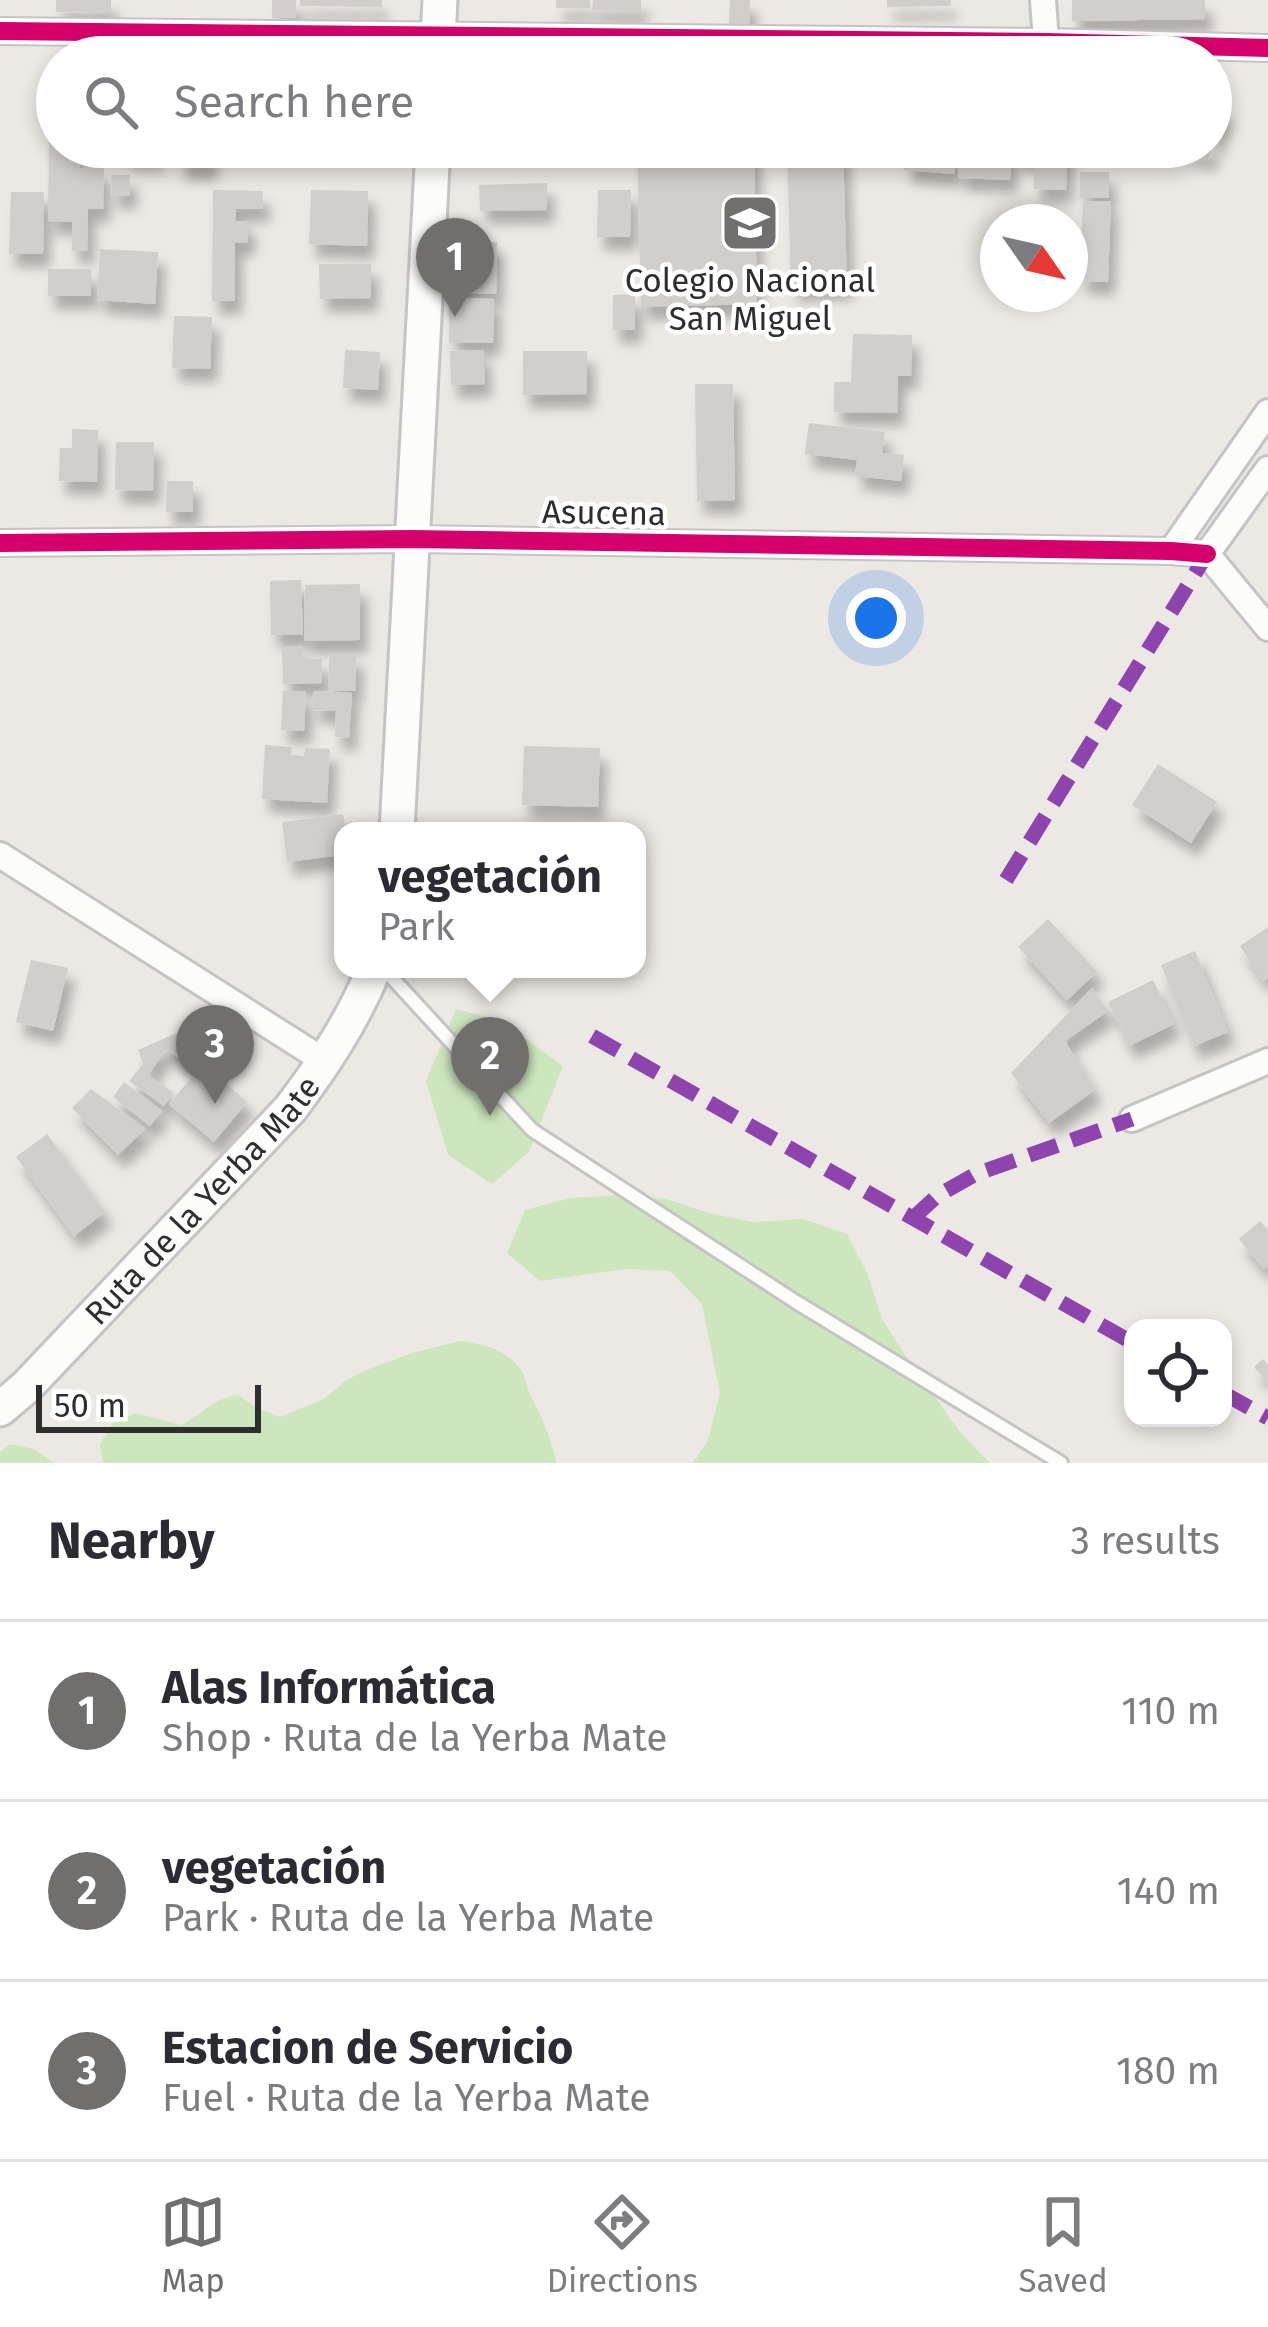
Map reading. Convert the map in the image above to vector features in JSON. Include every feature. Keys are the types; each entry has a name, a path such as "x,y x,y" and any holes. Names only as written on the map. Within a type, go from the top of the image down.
{"main road":[{"path":"438,36 440,0"},
{"path":"397,822 432,168"},
{"name":"Ruta de la Yerba Mate","path":"0,1409 291,1108 326,1062 370,978"}],"street":[{"path":"1043,0 1046,36"},
{"path":"0,31 137,36"},
{"path":"1232,46 1268,47"},
{"path":"1171,551 1268,412"},
{"path":"1268,469 1207,554 1268,628"},
{"name":"Asucena","path":"0,543 412,539 1207,554"},
{"path":"0,855 326,1062"},
{"path":"1132,1119 1268,1061"}],"lane":[{"path":"392,978 532,1130 796,1302 1061,1463"}],"green space":[{"path":"456,1009 501,1021 563,1066 529,1152 492,1184 448,1155 426,1081"},
{"path":"570,1198 667,1199 752,1222 803,1219 847,1234 868,1275 882,1319 960,1432 990,1463 693,1463 708,1440 720,1393 702,1304 670,1271 625,1269 540,1281 507,1253 525,1210"},
{"path":"460,1341 494,1349 521,1370 557,1463 103,1463 100,1444 113,1423 135,1413 181,1425 238,1395 280,1417 324,1399 366,1370"},
{"path":"10,1444 34,1449 55,1463 0,1463 0,1452"}],"building":[{"path":"56,0 111,0 111,13 56,12"},
{"path":"272,0 296,0 296,18 272,18"},
{"path":"300,0 382,0 382,7 300,6"},
{"path":"556,0 590,0 590,8 556,8"},
{"path":"593,0 641,0 641,11 592,10"},
{"path":"730,0 750,0 749,24 729,24"},
{"path":"887,0 951,0 951,6 887,7"},
{"path":"1072,0 1205,0 1205,19 1072,21"},
{"path":"49,168 104,168 103,209 88,209 87,251 72,251 72,222 48,221"},
{"path":"638,168 754,168 757,304 641,307"},
{"path":"788,168 844,168 847,286 791,289"},
{"path":"904,168 954,168 954,174"},
{"path":"958,168 1010,168 1010,180 958,178"},
{"path":"1034,168 1067,168 1066,190 1034,189"},
{"path":"1080,172 1109,172 1109,198 1080,198"},
{"path":"111,175 130,175 130,196 112,196"},
{"path":"547,183 547,210 480,211 479,185"},
{"path":"213,190 263,191 262,209 236,209 235,221 248,221 248,242 235,243 235,301 212,301"},
{"path":"311,190 368,191 367,246 309,244"},
{"path":"598,190 631,190 630,237 597,237"},
{"path":"11,192 44,192 43,254 9,254"},
{"path":"1111,201 1108,282 1088,281 1088,204 1083,204"},
{"path":"453,241 497,242 496,294 452,293"},
{"path":"100,249 158,252 155,304 97,300"},
{"path":"319,264 371,264 371,298 320,299"},
{"path":"48,269 91,269 91,296 48,296"},
{"path":"635,294 635,330 613,330 613,295"},
{"path":"449,298 494,299 493,343 449,343"},
{"path":"174,316 212,317 210,369 172,368"},
{"path":"853,334 912,335 911,376 898,376 897,413 834,412 834,382 851,382"},
{"path":"345,350 380,352 378,390 343,388"},
{"path":"483,350 485,384 451,385 450,351"},
{"path":"523,351 587,351 587,394 523,395"},
{"path":"695,384 733,384 735,500 697,501"},
{"path":"809,423 885,432 882,453 904,455 901,481 855,476 857,460 805,454"},
{"path":"72,429 98,430 97,482 59,481 60,448 72,448"},
{"path":"116,442 154,442 153,491 115,490"},
{"path":"167,481 193,481 193,512 166,512"},
{"path":"301,580 303,635 271,635 270,581"},
{"path":"360,584 360,640 304,641 305,585"},
{"path":"282,646 302,646 302,659 322,659 322,683 283,684"},
{"path":"329,654 356,654 355,691 328,690"},
{"path":"283,691 306,692 304,731 281,730"},
{"path":"314,691 352,693 349,738 335,737 336,711 313,710"},
{"path":"265,745 292,747 291,755 304,756 305,748 330,749 327,803 262,799"},
{"path":"524,746 600,748 598,807 522,805"},
{"path":"1158,764 1217,802 1191,843 1132,805"},
{"path":"343,814 344,822 334,822 334,856 287,862 282,822"},
{"path":"1048,919 1097,972 1067,1000 1018,947"},
{"path":"1268,927 1268,977 1263,981 1240,946"},
{"path":"1195,951 1228,1032 1194,1046 1161,965"},
{"path":"31,960 68,968 53,1031 16,1022"},
{"path":"1153,980 1174,1024 1129,1046 1108,1002"},
{"path":"1092,988 1108,1011 1065,1041 1095,1090 1049,1123 1011,1073"},
{"path":"195,1025 218,1043 193,1067 166,1049 148,1075 173,1092 164,1106 129,1081 143,1064 138,1050"},
{"path":"203,1064 247,1102 214,1142 169,1104"},
{"path":"124,1082 162,1111 150,1126 113,1097"},
{"path":"91,1089 145,1129 118,1155 72,1108"},
{"path":"47,1134 105,1212 74,1236 16,1157"},
{"path":"1260,1221 1268,1230 1268,1266 1264,1269 1239,1239"},
{"path":"1263,1359 1268,1365 1268,1383 1254,1367"}],"marked path":[{"path":"1006,880 1207,554"},
{"path":"592,1036 1124,1338"},
{"path":"912,1219 937,1196 976,1174 1132,1119"},
{"path":"1232,1398 1268,1418"}],"cycle path":[{"path":"0,31 475,36"},
{"path":"1232,47 1268,48"},
{"path":"0,543 412,539 1207,554"}],"place":[{"name":"Colegio Nacional San Miguel","path":"750,223"},
{"name":"Alas Informática","path":"455,317"},
{"name":"Estacion de Servicio","path":"215,1104"},
{"name":"vegetación","path":"490,1116"}]}
